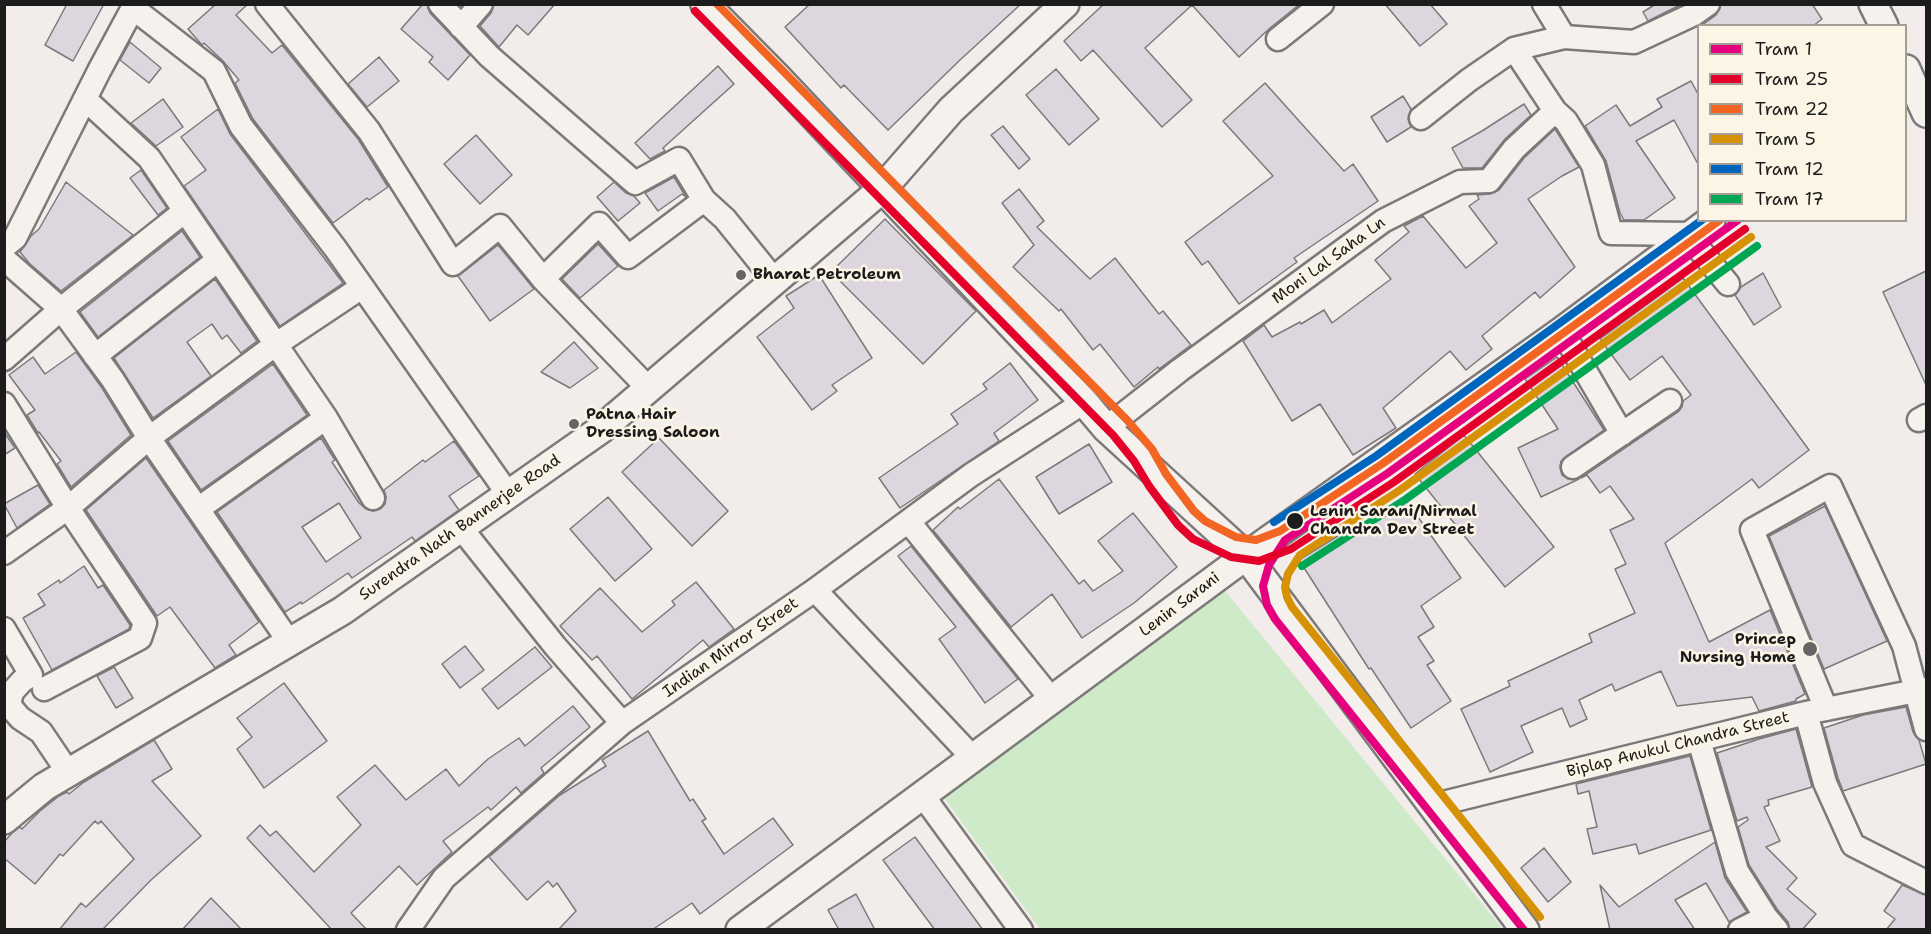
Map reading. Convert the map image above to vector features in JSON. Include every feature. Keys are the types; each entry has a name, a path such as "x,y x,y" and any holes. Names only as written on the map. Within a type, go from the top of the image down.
{"main road":[{"path":"705,4 1084,402 1106,428 1246,556 1525,930"},
{"name":"Surendra Nath Bannerjee Road","path":"5,819 44,786 342,611 600,430 882,189 951,110 1065,4"},
{"path":"1873,4 1883,24"},
{"path":"1911,69 1926,113"},
{"name":"Lenin Sarani","path":"740,930 1246,556 1562,330 1701,227"}],"street":[{"path":"267,4 369,131 453,264 500,226 543,279 648,388"},
{"path":"440,4 489,56 634,183 679,159 704,200 725,219 775,281"},
{"path":"461,27 481,4"},
{"path":"1278,39 1323,4"},
{"path":"1544,4 1564,37"},
{"path":"1421,118 1468,80 1514,49 1564,37 1634,42 1694,14 1708,4"},
{"path":"4,248 15,238 134,6 214,71 241,126 336,248 508,494"},
{"path":"1514,49 1566,122 1593,165 1611,233 1701,227 1699,249 1728,284"},
{"path":"85,99 149,158 326,418 373,498"},
{"name":"Moni Lal Saha Ln","path":"1106,428 1180,370 1383,220 1460,182 1489,181 1514,149 1556,111"},
{"path":"543,279 599,225 628,257 704,200"},
{"path":"4,359 184,211"},
{"path":"4,259 62,309 290,643"},
{"path":"95,356 218,260"},
{"path":"4,553 68,508 149,438 275,345 362,287"},
{"path":"1562,330 1622,434"},
{"path":"1573,467 1670,401"},
{"name":"Indian Mirror Street","path":"408,930 444,878 622,723 815,590 971,475 1084,402"},
{"path":"4,404 68,508 145,623 140,638 44,689"},
{"path":"198,509 326,418"},
{"path":"1926,729 1922,690 1830,486 1752,530 1816,711 1825,783 1853,845 1926,882"},
{"path":"909,522 1052,700"},
{"path":"461,528 555,646 622,723"},
{"path":"815,590 974,759"},
{"path":"4,629 31,675 12,692 9,705 20,718 40,732 68,772"},
{"name":"Biplap Anukul Chandra Street","path":"1431,806 1816,711 1922,690"},
{"path":"1699,740 1737,871 1771,923 1740,930"},
{"path":"922,796 1021,930"}],"green space":[{"path":"1221,586 1503,929 1040,929 939,791"}],"building":[{"path":"67,4 104,4 73,61 45,45"},
{"path":"216,4 248,4 236,15 272,53 282,45 358,139 388,187 369,200 367,198 333,223 253,119 235,83 239,80 223,61 204,43 202,45 188,29"},
{"path":"423,4 427,4 430,13 470,55 448,80 429,62 433,57 401,29"},
{"path":"494,4 555,4 528,35 517,25 499,47 480,26 491,13"},
{"path":"810,4 1021,4 888,130 844,85 841,88 785,27"},
{"path":"1104,4 1300,4 1239,57 1192,5 1145,48 1192,100 1162,127 1093,50 1081,61 1064,41"},
{"path":"1385,4 1430,4 1447,24 1420,46"},
{"path":"1656,4 1682,4 1648,21 1643,12"},
{"path":"1721,4 1812,4 1822,19 1816,24 1704,24 1716,15"},
{"path":"130,42 161,68 149,83 120,60"},
{"path":"379,57 399,81 367,107 348,84"},
{"path":"718,66 734,84 663,148 665,151 650,159 635,143"},
{"path":"1056,69 1099,119 1069,145 1026,95"},
{"path":"1691,81 1697,92 1697,162 1674,120 1636,141 1675,198 1644,220 1624,220 1606,161 1585,126 1616,105 1630,126 1662,107 1657,99"},
{"path":"1265,83 1344,171 1353,164 1378,201 1294,258 1297,262 1239,304 1208,261 1202,265 1185,242 1273,176 1223,121"},
{"path":"1403,96 1411,109 1408,119 1411,127 1387,142 1371,117"},
{"path":"163,99 183,127 156,146 131,123"},
{"path":"1524,104 1531,115 1505,139 1482,168 1463,168 1452,148"},
{"path":"218,109 230,134 343,283 280,326 184,186 206,170 181,137"},
{"path":"1003,126 1030,159 1019,169 991,135"},
{"path":"1555,129 1579,167 1528,199 1575,267 1540,298 1535,292 1482,336 1492,349 1466,370 1450,351 1383,408 1396,428 1353,455 1320,404 1292,421 1243,341 1264,325 1272,337 1300,322 1301,324 1324,310 1332,323 1391,279 1375,260 1409,232 1404,226 1423,216 1466,268 1497,243 1469,206 1479,199 1477,195 1490,194 1499,190 1524,158"},
{"path":"476,135 512,175 480,204 444,164"},
{"path":"141,170 167,208 158,215 130,178"},
{"path":"674,177 686,197 682,194 658,211 645,193"},
{"path":"66,182 133,235 61,291 30,264 20,252 39,229"},
{"path":"614,182 640,203 618,221 597,197"},
{"path":"1019,189 1044,221 1037,227 1090,279 1115,258 1159,314 1163,311 1191,345 1159,369 1158,367 1134,387 1100,344 1093,350 1061,309 1059,311 1013,267 1034,245 1002,203"},
{"path":"885,219 976,311 923,364 831,272"},
{"path":"182,231 200,257 98,337 80,312"},
{"path":"598,244 618,266 580,298 562,279"},
{"path":"498,245 534,289 490,321 458,276"},
{"path":"1926,271 1926,385 1883,292"},
{"path":"1763,273 1781,307 1754,325 1735,295 1741,287"},
{"path":"819,275 872,358 832,385 837,391 812,410 757,337 794,308 786,296"},
{"path":"1683,278 1809,450 1759,488 1752,479 1665,543 1709,642 1770,610 1805,694 1796,701 1759,711 1752,697 1677,706 1661,671 1615,691 1612,684 1579,700 1587,719 1570,727 1562,708 1521,726 1533,752 1490,772 1461,709 1510,686 1508,681 1592,642 1589,634 1635,613 1615,569 1626,564 1610,530 1634,519 1610,486 1600,493 1587,475 1581,478 1678,412 1683,401 1691,395 1662,356 1630,380 1600,339"},
{"path":"215,279 257,341 241,353 227,335 222,339 212,324 187,342 211,376 153,418 114,358"},
{"path":"574,342 598,368 570,388 541,372"},
{"path":"76,352 131,435 71,487 57,464 61,461 38,433 27,415 35,410 9,375 33,357 45,374"},
{"path":"1557,357 1604,430 1561,461 1562,475 1568,479 1579,479 1541,497 1518,448 1558,429 1525,379"},
{"path":"1010,363 1038,400 994,433 999,441 900,508 879,478 958,424 951,414 987,389 983,384"},
{"path":"273,364 307,415 201,490 168,441"},
{"path":"4,432 15,448 4,455"},
{"path":"1464,435 1554,547 1505,587 1415,474"},
{"path":"321,438 335,460 332,462 359,503 373,511 385,504 384,490 423,460 425,462 454,441 479,476 449,496 459,510 415,541 412,537 352,578 348,573 302,604 301,602 285,612 217,512","holes":["339,503 361,538 326,562 302,527"]},
{"path":"659,438 728,511 692,546 622,472"},
{"path":"1089,444 1112,482 1059,514 1036,477"},
{"path":"146,458 259,622 229,645 236,655 215,668 170,607 157,616 86,510"},
{"path":"999,479 1079,584 1084,580 1093,591 1123,571 1098,541 1133,513 1177,567 1134,603 1082,638 1052,594 1011,627 933,530 958,507 960,509"},
{"path":"38,485 50,504 17,528 4,504"},
{"path":"608,497 652,549 615,581 570,529"},
{"path":"1404,497 1461,578 1421,606 1434,627 1418,637 1434,661 1427,665 1451,701 1411,728 1371,668 1369,669 1299,560 1354,526 1356,530"},
{"path":"1825,506 1887,641 1824,669 1769,536"},
{"path":"911,546 1018,679 985,703 939,639 956,627 898,556"},
{"path":"84,566 98,588 103,585 130,625 129,629 52,670 23,618 45,605 38,594 59,580 60,583"},
{"path":"696,582 734,629 709,647 703,640 632,699 597,656 592,660 560,626 600,588 642,632 675,605 672,601"},
{"path":"465,646 484,670 460,688 442,664"},
{"path":"535,647 552,667 498,709 482,689"},
{"path":"114,667 133,698 116,708 97,676"},
{"path":"284,683 327,741 264,788 237,749 252,737 237,718"},
{"path":"573,706 590,727 541,768 544,773 521,793 516,787 491,810 488,807 443,841 452,852 417,885 399,866 351,913 367,930 332,930 247,838 260,825 270,836 276,831 314,872 361,825 337,797 375,765 406,800 446,769 459,786 488,759 519,738 525,746"},
{"path":"1906,707 1926,764 1843,791 1824,728 1863,715"},
{"path":"1796,729 1812,787 1768,800 1769,805 1764,807 1780,841 1766,847 1797,878 1787,889 1816,914 1802,930 1790,930 1788,922 1749,865 1738,827 1748,820 1747,817 1737,821 1717,753"},
{"path":"648,731 690,801 693,799 706,819 702,821 724,854 773,818 793,845 700,914 692,903 652,930 558,930 576,911 557,883 553,887 548,881 527,900 489,857 560,795 606,766 602,760"},
{"path":"154,740 172,769 152,781 201,836 151,880 102,930 59,930 81,903 86,907 134,859 101,821 98,824 95,821 63,856 60,854 35,884 4,858 4,842 59,796 67,792 69,794 84,782"},
{"path":"1690,756 1711,830 1639,854 1636,844 1593,854 1587,829 1597,827 1589,791 1578,794 1576,784"},
{"path":"915,837 983,930 935,930 883,860"},
{"path":"1715,842 1725,878 1747,912 1729,922 1706,883 1675,900 1695,930 1610,930 1600,885 1619,907"},
{"path":"1544,848 1571,882 1548,902 1521,868"},
{"path":"1902,885 1926,895 1926,930 1886,930 1895,919 1884,911"},
{"path":"856,894 875,930 839,930 828,910"},
{"path":"211,898 242,930 182,930"}],"tram line":[{"path":"713,4 1126,423 1149,450 1164,476 1191,513 1204,524 1235,540 1259,541 1280,534"},
{"name":"22","path":"717,4 1128,421 1152,449 1166,474 1194,511 1205,521 1236,537 1256,540 1280,531 1382,464 1717,222"},
{"name":"25","path":"695,11 1113,435 1134,461 1149,486 1178,525 1193,539 1231,557 1259,561 1291,549 1394,482 1745,229"},
{"name":"12","path":"1274,522 1376,456 1699,222"},
{"name":"1","path":"1524,930 1275,619 1267,605 1263,586 1269,565 1285,540 1388,473 1735,222"},
{"name":"5","path":"1540,917 1292,607 1285,587 1288,574 1300,555 1400,490 1751,237"},
{"name":"17","path":"1302,566 1406,499 1757,246"}],"place":[{"name":"Bharat Petroleum","path":"741,275"},
{"name":"Patna Hair Dressing Saloon","path":"574,424"},
{"name":"Lenin Sarani/Nirmal Chandra Dev Street","path":"1295,521"},
{"name":"Princep Nursing Home","path":"1810,649"}]}
